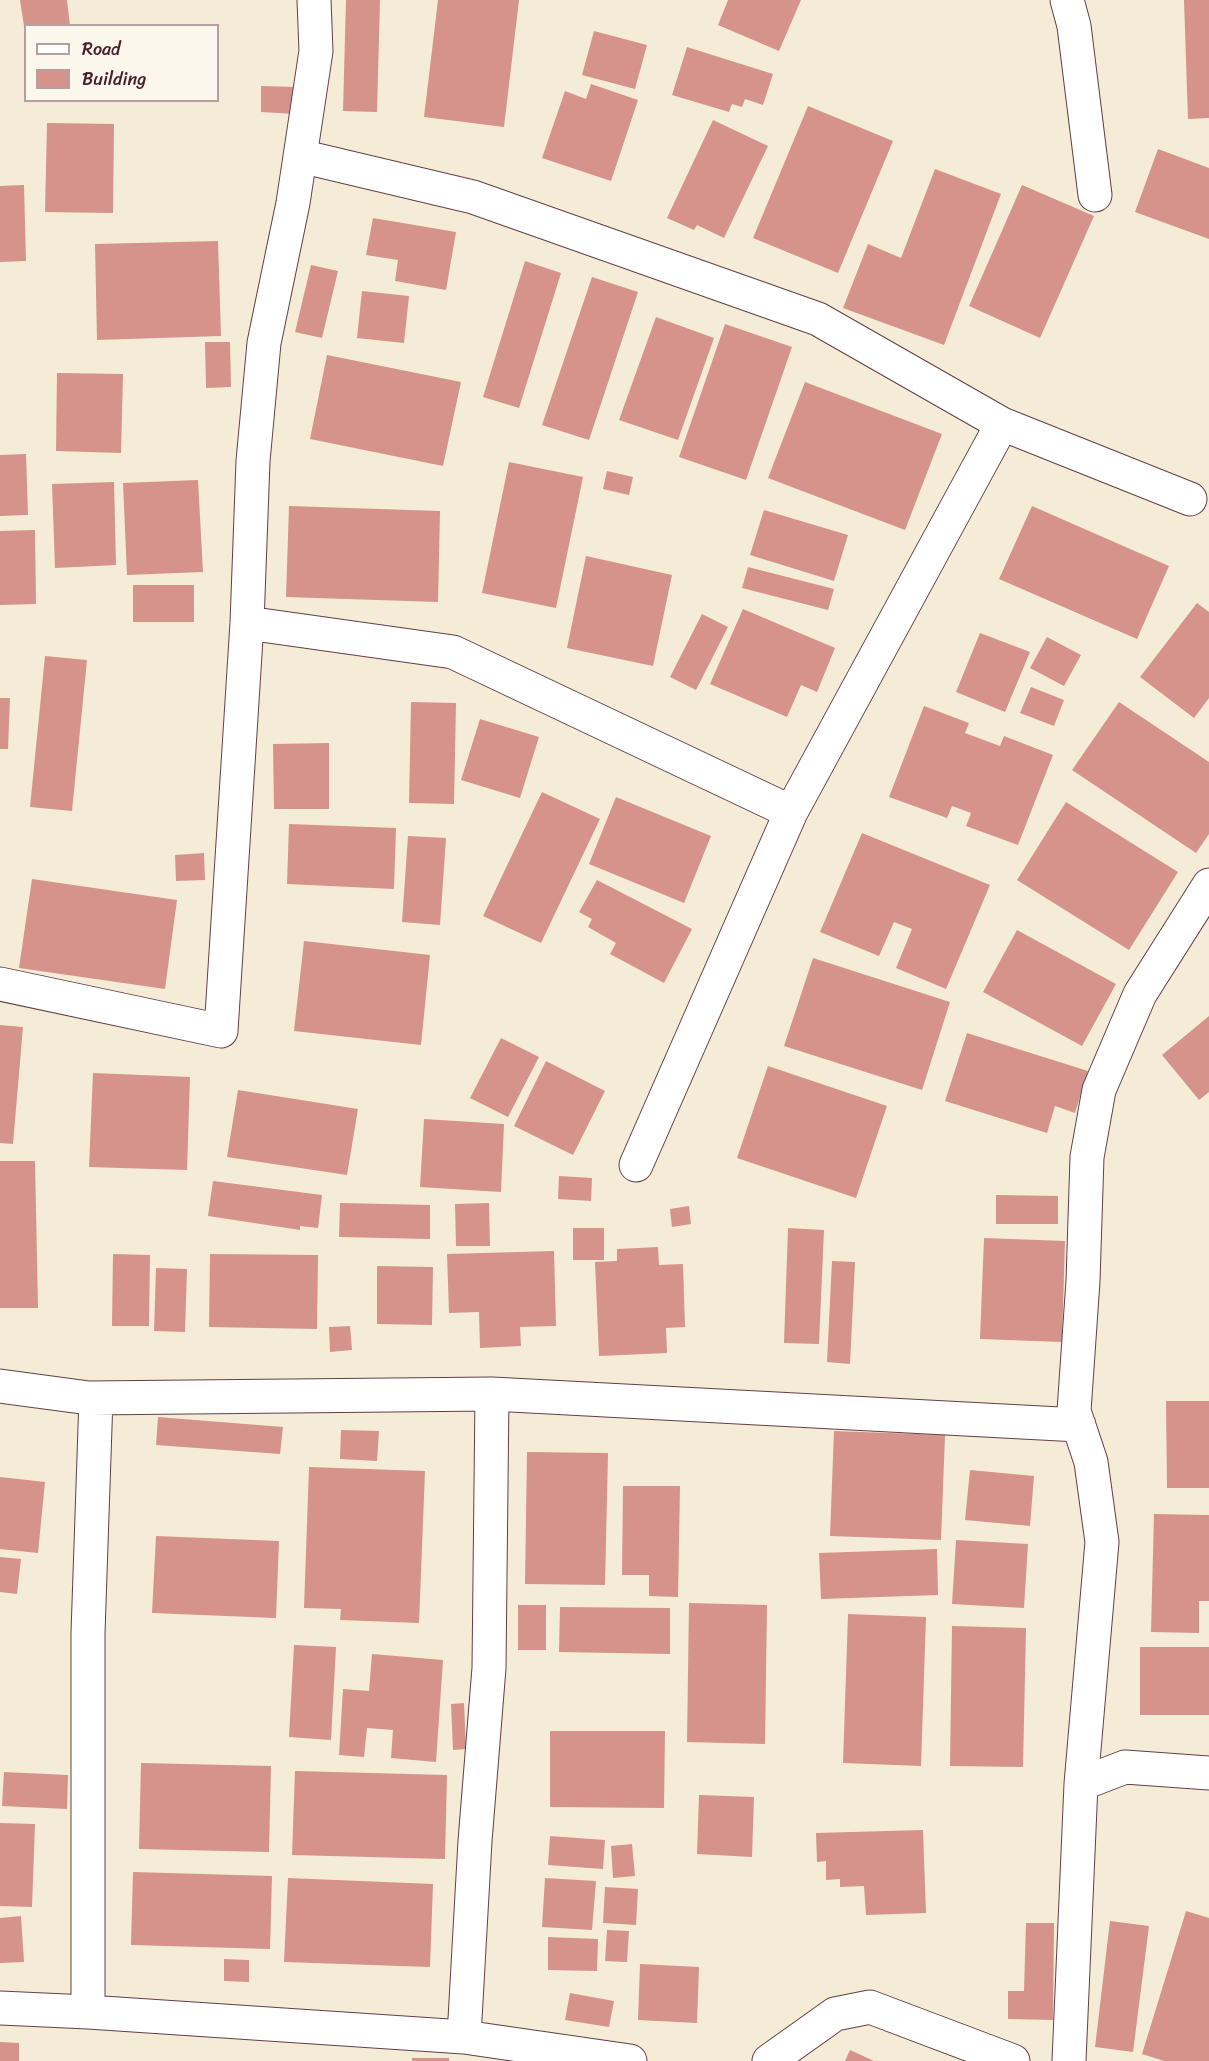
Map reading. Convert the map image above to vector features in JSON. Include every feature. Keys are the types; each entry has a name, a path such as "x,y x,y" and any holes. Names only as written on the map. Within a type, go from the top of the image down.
{"street":[{"path":"0,984 220,1030 247,623 253,460 264,343 293,203 316,51 314,0"},
{"path":"1067,0 1074,26 1095,195"},
{"path":"300,156 473,197 818,319 1002,424 1190,499"},
{"path":"636,1165 791,812 1002,424"},
{"path":"247,623 453,652 791,812"},
{"path":"1069,2061 1081,1785 1102,1542 1091,1462 1074,1411 1083,1281 1087,1157 1099,1090 1140,994 1209,885"},
{"path":"0,1386 96,1398 492,1394 1079,1425"},
{"path":"464,2037 475,1841 489,1668 492,1394"},
{"path":"88,2012 88,1633 96,1398"},
{"path":"1081,1785 1125,1767 1209,1773"},
{"path":"770,2061 835,2014 870,2007 1013,2061"},
{"path":"0,2008 464,2037 630,2061"}],"building":[{"path":"20,0 67,0 70,24 24,24 24,26"},
{"path":"346,0 380,0 377,112 343,111"},
{"path":"438,0 519,0 504,127 424,117"},
{"path":"728,0 801,0 779,51 718,25"},
{"path":"1184,0 1209,0 1209,118 1188,119"},
{"path":"594,31 647,45 635,89 582,75"},
{"path":"687,47 773,74 763,105 745,99 742,107 732,104 729,112 672,95"},
{"path":"591,84 638,100 611,181 542,158 565,91 586,99"},
{"path":"261,86 296,87 295,114 261,112"},
{"path":"808,106 893,141 838,273 753,238"},
{"path":"713,120 768,146 724,238 697,225 694,230 667,218"},
{"path":"47,123 114,124 113,213 45,212"},
{"path":"1158,149 1209,168 1209,239 1135,212"},
{"path":"935,169 1001,194 944,345 843,308 868,244 901,258"},
{"path":"24,185 26,261 0,262 0,186"},
{"path":"1022,185 1094,216 1040,338 969,306"},
{"path":"373,218 456,232 446,290 395,281 398,260 366,255"},
{"path":"218,241 221,336 97,340 95,244"},
{"path":"525,261 561,273 519,408 483,397"},
{"path":"311,265 338,271 322,338 295,332"},
{"path":"592,277 638,292 589,440 542,425"},
{"path":"362,291 409,296 404,343 357,338"},
{"path":"656,317 714,338 678,440 619,420"},
{"path":"725,324 792,347 746,480 679,457"},
{"path":"205,342 230,342 231,387 206,388"},
{"path":"327,355 461,382 443,466 310,439"},
{"path":"57,373 123,374 121,453 56,451"},
{"path":"805,382 942,434 905,530 768,478"},
{"path":"26,454 28,515 0,516 0,455"},
{"path":"509,462 583,477 556,608 482,593"},
{"path":"607,471 633,477 629,495 603,489"},
{"path":"198,480 203,572 127,575 123,483"},
{"path":"114,482 116,565 55,568 52,484"},
{"path":"289,506 440,511 438,602 286,597"},
{"path":"1032,506 1169,566 1137,639 999,579"},
{"path":"764,510 848,535 834,581 750,555"},
{"path":"35,530 36,604 0,605 0,531"},
{"path":"586,556 672,575 653,666 567,648"},
{"path":"748,567 834,589 828,610 742,588"},
{"path":"133,585 194,585 194,622 133,622"},
{"path":"1197,603 1209,612 1209,698 1194,718 1140,677"},
{"path":"743,609 835,648 817,692 801,685 787,717 710,684"},
{"path":"702,614 728,627 696,690 670,677"},
{"path":"980,633 1030,652 1005,712 956,692"},
{"path":"1047,637 1081,655 1064,686 1030,668"},
{"path":"45,656 87,660 72,811 30,807"},
{"path":"1031,687 1064,700 1054,726 1020,713"},
{"path":"0,698 10,698 8,749 0,749"},
{"path":"411,702 456,703 454,804 409,803"},
{"path":"1119,702 1209,762 1209,834 1196,853 1072,770"},
{"path":"924,706 969,723 965,733 1000,746 1004,736 1053,755 1018,845 966,826 971,813 952,806 947,818 889,797"},
{"path":"480,719 539,737 520,798 461,780"},
{"path":"329,743 329,809 274,809 273,744"},
{"path":"542,792 600,819 541,943 483,916"},
{"path":"616,797 711,836 684,903 589,864"},
{"path":"1066,802 1178,872 1129,950 1017,880"},
{"path":"289,824 396,828 394,889 287,884"},
{"path":"862,833 990,885 946,989 896,968 912,929 894,922 879,956 820,932"},
{"path":"408,836 446,838 440,925 402,922"},
{"path":"204,853 205,880 176,881 175,855"},
{"path":"32,879 177,900 165,989 19,968"},
{"path":"597,880 692,929 664,983 610,954 616,943 588,927 592,919 579,912"},
{"path":"1017,930 1116,984 1082,1046 983,992"},
{"path":"304,941 430,955 421,1045 294,1031"},
{"path":"813,958 950,1002 922,1090 784,1046"},
{"path":"1209,1016 1209,1092 1199,1100 1162,1055"},
{"path":"0,1025 23,1027 13,1144 0,1143"},
{"path":"967,1033 1088,1071 1075,1113 1055,1106 1047,1133 945,1101"},
{"path":"501,1038 539,1057 508,1117 470,1098"},
{"path":"546,1061 605,1091 573,1155 514,1126"},
{"path":"768,1066 887,1106 856,1198 737,1158"},
{"path":"93,1073 190,1077 187,1170 89,1167"},
{"path":"238,1090 358,1109 347,1175 227,1157"},
{"path":"424,1119 504,1124 501,1192 420,1187"},
{"path":"0,1161 35,1161 38,1308 0,1308"},
{"path":"559,1176 592,1178 591,1201 558,1199"},
{"path":"213,1181 322,1195 318,1228 300,1226 300,1230 208,1216"},
{"path":"996,1195 1058,1196 1058,1224 996,1224"},
{"path":"340,1203 430,1205 430,1239 339,1237"},
{"path":"489,1203 490,1246 456,1246 455,1204"},
{"path":"689,1206 691,1224 672,1227 670,1209"},
{"path":"573,1228 604,1228 604,1260 573,1260"},
{"path":"788,1228 824,1230 819,1344 784,1343"},
{"path":"984,1238 1065,1241 1062,1342 980,1339"},
{"path":"658,1247 659,1265 683,1264 685,1327 666,1328 667,1353 599,1356 595,1262 617,1261 617,1249"},
{"path":"554,1251 556,1326 520,1327 521,1346 480,1348 479,1312 449,1313 447,1254"},
{"path":"113,1254 150,1255 149,1326 112,1326"},
{"path":"210,1254 318,1255 317,1329 209,1327"},
{"path":"832,1261 855,1262 850,1364 827,1362"},
{"path":"377,1266 433,1267 432,1325 377,1324"},
{"path":"156,1268 187,1269 185,1332 154,1331"},
{"path":"350,1326 352,1350 330,1352 329,1327"},
{"path":"1166,1401 1209,1401 1209,1488 1167,1488"},
{"path":"158,1417 283,1427 280,1454 156,1445"},
{"path":"341,1430 379,1431 377,1461 340,1459"},
{"path":"834,1431 945,1435 941,1540 830,1536"},
{"path":"527,1452 608,1453 605,1585 525,1584"},
{"path":"309,1467 425,1471 419,1623 340,1620 341,1609 304,1608"},
{"path":"970,1470 1034,1476 1030,1526 965,1520"},
{"path":"0,1477 45,1482 38,1553 0,1549"},
{"path":"623,1486 680,1486 678,1597 649,1596 649,1575 622,1575"},
{"path":"1154,1514 1209,1515 1209,1601 1199,1601 1199,1633 1151,1632"},
{"path":"156,1536 279,1541 276,1618 152,1613"},
{"path":"956,1540 1028,1544 1024,1608 952,1604"},
{"path":"937,1549 938,1595 821,1599 819,1553"},
{"path":"0,1557 21,1559 17,1594 0,1592"},
{"path":"689,1603 767,1605 765,1744 687,1742"},
{"path":"518,1605 546,1605 546,1650 518,1650"},
{"path":"560,1607 670,1608 670,1654 559,1652"},
{"path":"848,1614 926,1617 921,1766 843,1763"},
{"path":"952,1626 1026,1628 1023,1767 950,1766"},
{"path":"294,1645 336,1647 331,1740 289,1737"},
{"path":"1140,1647 1209,1647 1209,1715 1140,1715"},
{"path":"372,1654 443,1660 436,1762 391,1758 393,1730 367,1728 364,1757 339,1755 343,1689 369,1691"},
{"path":"464,1703 466,1749 453,1750 451,1704"},
{"path":"550,1731 665,1731 664,1808 550,1807"},
{"path":"141,1763 271,1766 269,1852 139,1849"},
{"path":"295,1771 447,1775 445,1859 292,1855"},
{"path":"4,1772 68,1775 67,1809 2,1806"},
{"path":"699,1795 754,1797 752,1857 697,1854"},
{"path":"0,1823 35,1824 32,1907 0,1906"},
{"path":"923,1830 926,1913 866,1915 864,1886 840,1887 840,1879 826,1880 826,1861 817,1862 816,1833"},
{"path":"550,1836 605,1840 603,1869 548,1865"},
{"path":"632,1844 635,1876 613,1878 611,1846"},
{"path":"133,1872 272,1876 270,1949 131,1945"},
{"path":"288,1878 433,1884 430,1967 284,1962"},
{"path":"545,1878 596,1881 592,1930 542,1927"},
{"path":"605,1887 638,1889 636,1925 603,1923"},
{"path":"1186,1911 1209,1918 1209,2061 1164,2061 1142,2054"},
{"path":"21,1916 24,1962 0,1963 0,1918"},
{"path":"1110,1921 1149,1926 1133,2052 1095,2047"},
{"path":"1026,1923 1054,1923 1053,2020 1008,2019 1008,1991 1024,1991"},
{"path":"607,1930 629,1931 627,1962 605,1961"},
{"path":"548,1937 598,1939 597,1971 548,1970"},
{"path":"224,1959 249,1960 249,1982 224,1981"},
{"path":"640,1964 699,1967 697,2023 638,2020"},
{"path":"570,1993 614,2001 609,2027 565,2020"},
{"path":"0,2042 19,2043 19,2061 0,2061"},
{"path":"850,2050 874,2061 845,2061"},
{"path":"412,2058 449,2058 449,2061 412,2061"}]}
